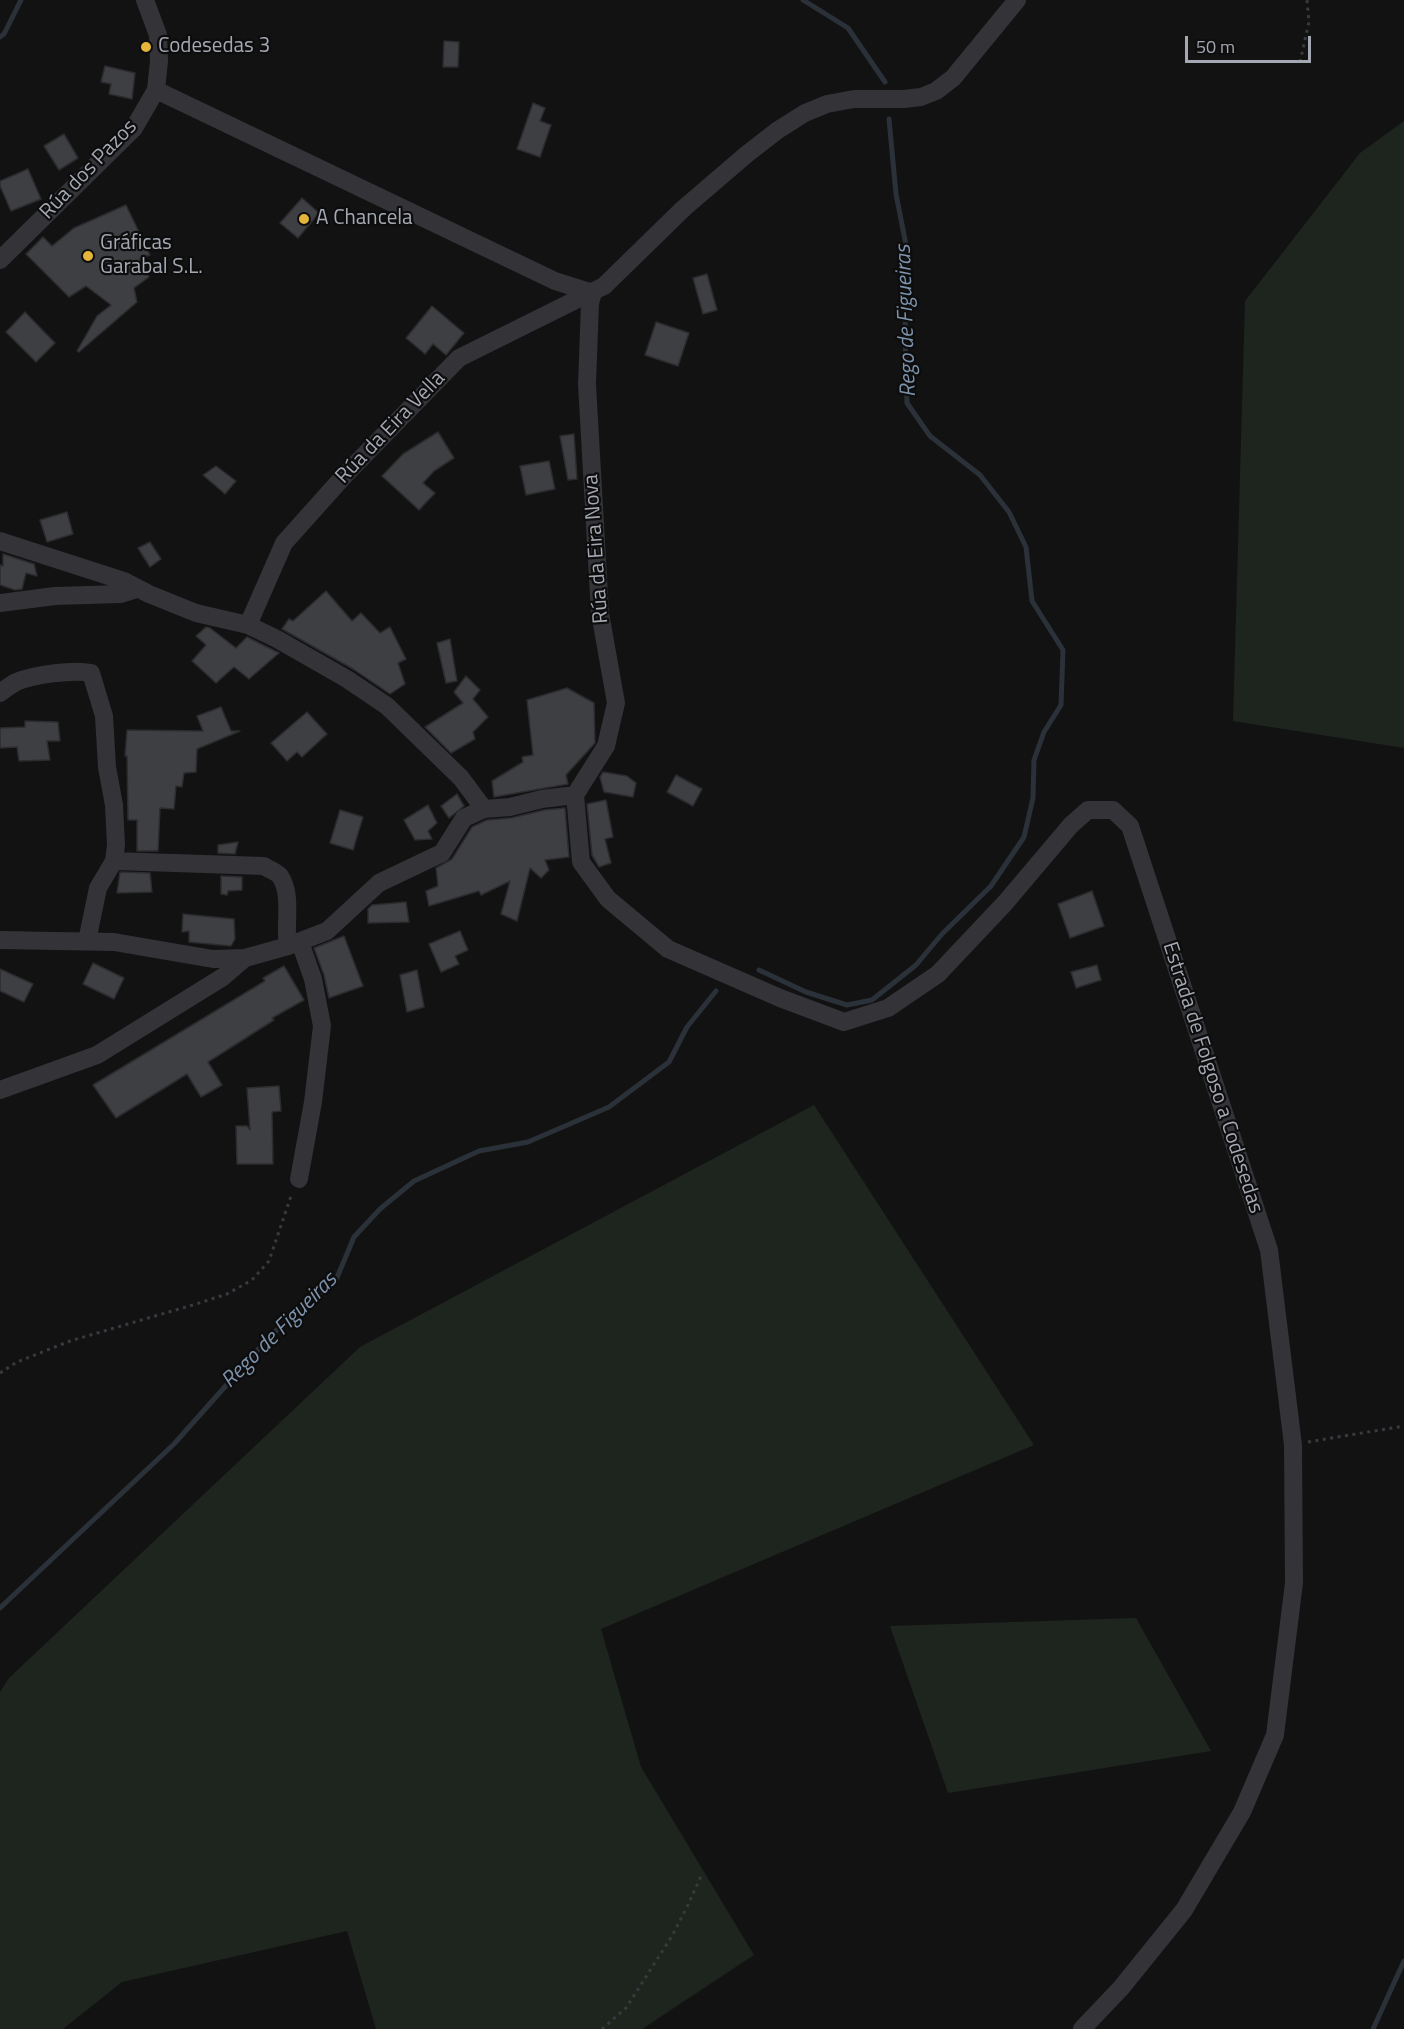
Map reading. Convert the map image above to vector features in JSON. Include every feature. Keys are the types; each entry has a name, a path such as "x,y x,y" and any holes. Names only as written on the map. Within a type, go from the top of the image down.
{"street":[{"name":"Rúa dos Pazos","path":"0,260 134,128 156,90 159,35 145,0"},
{"name":"Rúa da Eira Vella","path":"248,626 284,543 344,476 459,358 593,293 617,275 684,208 778,130 805,113 827,104 854,99 904,99 921,97 936,91 953,78 1017,0"},
{"path":"156,90 555,281 593,293"},
{"name":"Rúa da Eira Nova","path":"575,795 606,746 616,703 600,614 594,527 587,384 590,303 593,293"},
{"path":"0,541 124,581 137,589 196,613 248,626 277,639 347,679 387,706 461,778 484,809"},
{"path":"0,603 55,596 121,594 137,589"},
{"path":"0,693 16,682 52,674 81,671 91,673 104,716 116,845 114,861 98,888 87,941"},
{"path":"0,940 114,942 213,959 245,958 294,944 327,931 379,883 442,853 464,818 484,809 510,807 542,799 575,795"},
{"name":"Estrada de Folgoso a Codesedas","path":"575,795 581,862 608,899 668,949 780,998 844,1022 888,1008 938,974 1005,903 1071,825 1088,810 1113,810 1130,826 1269,1250 1293,1445 1294,1583 1275,1735 1242,1812 1184,1911 1121,1988 1082,2029"},
{"path":"114,861 264,866 279,875 286,891 286,934 313,979 321,1026 313,1102 298,1179"},
{"path":"0,1090 97,1054 223,977 245,958"}],"path":[{"path":"1300,62 1309,22 1307,0"},
{"path":"0,1373 17,1362 70,1341 196,1305 227,1294 252,1280 269,1260 281,1221 298,1179"},
{"path":"1293,1445 1404,1426"},
{"path":"602,2029 626,2008 672,1936 702,1874"}],"shaded area":[{"path":"1404,121 1404,748 1233,721 1245,301 1360,153"},
{"path":"814,1105 1034,1445 601,1629 641,1767 754,1955 642,2029 376,2029 347,1931 122,1982 63,2029 0,2029 0,1692 9,1678 360,1347"},
{"path":"1136,1618 1211,1751 948,1793 890,1626"}],"building":[{"path":"444,41 459,42 458,67 443,67"},
{"path":"105,66 135,73 132,99 109,94 111,84 101,82"},
{"path":"533,103 545,108 540,121 551,125 540,157 517,149"},
{"path":"64,134 78,158 59,170 44,146"},
{"path":"28,169 41,199 11,211 0,181"},
{"path":"302,198 319,213 298,238 280,223"},
{"path":"126,205 150,255 140,259 149,277 134,288 137,302 79,352 77,351 97,316 111,305 86,286 69,297 26,254 43,237 52,246 74,228"},
{"path":"707,274 717,310 703,314 693,278"},
{"path":"432,306 464,333 446,355 433,344 425,354 406,338"},
{"path":"25,312 55,343 36,362 6,332"},
{"path":"656,322 689,333 678,366 645,355"},
{"path":"438,432 454,458 434,471 423,483 435,493 419,510 382,476 403,454"},
{"path":"574,434 577,479 568,480 560,436"},
{"path":"549,461 555,489 526,495 520,466"},
{"path":"216,466 236,481 225,494 203,475"},
{"path":"67,512 73,534 47,542 40,520"},
{"path":"150,542 161,559 150,567 138,548"},
{"path":"3,554 34,564 37,576 26,573 22,589 15,590 0,585 0,565 3,566"},
{"path":"326,591 352,621 361,613 380,633 390,627 406,659 398,663 405,684 390,694 353,669 282,629 289,619 293,621"},
{"path":"206,627 236,648 247,637 279,653 249,679 234,667 216,683 192,661 206,645 196,636"},
{"path":"450,639 457,681 446,683 437,643"},
{"path":"466,676 480,690 473,699 488,717 473,732 475,739 451,753 425,727 463,703 454,692"},
{"path":"567,688 594,703 595,743 566,775 568,784 494,797 492,781 523,762 522,757 533,755 527,700"},
{"path":"221,707 231,731 240,731 197,749 196,772 184,773 182,787 176,786 174,809 160,808 158,851 137,851 137,820 128,820 127,756 125,756 127,730 203,731 197,716"},
{"path":"307,712 327,734 302,757 297,752 287,761 271,743"},
{"path":"25,721 58,722 60,741 47,741 50,760 19,761 17,747 0,748 0,728 25,727"},
{"path":"603,772 627,776 636,783 633,797 604,792 600,777"},
{"path":"676,775 702,789 693,806 667,792"},
{"path":"457,794 464,806 449,818 441,806"},
{"path":"606,800 613,837 605,839 611,863 599,867 592,855 587,804"},
{"path":"428,805 437,823 428,831 432,839 415,840 404,820"},
{"path":"565,808 569,857 545,860 549,870 541,878 530,868 517,921 501,914 510,881 481,895 479,891 429,906 426,891 438,886 436,868 452,859 472,827 487,820"},
{"path":"340,810 363,817 353,850 330,843"},
{"path":"238,842 235,854 218,853 218,845"},
{"path":"120,872 150,873 152,892 117,893"},
{"path":"221,876 242,877 242,890 228,891 227,895 221,894"},
{"path":"1092,891 1104,926 1070,938 1058,904"},
{"path":"406,902 409,922 368,923 368,909 372,905"},
{"path":"183,914 234,919 235,939 231,946 189,942 189,931 182,932"},
{"path":"460,931 468,950 455,956 459,964 441,972 429,944"},
{"path":"344,936 363,986 329,998 324,975 314,948"},
{"path":"93,963 124,978 114,999 83,984"},
{"path":"1097,965 1101,980 1076,988 1071,972"},
{"path":"284,966 304,1000 272,1018 274,1020 208,1062 222,1085 201,1097 187,1074 116,1118 93,1085 265,981 263,978"},
{"path":"0,969 33,984 24,1002 0,991"},
{"path":"417,970 424,1007 407,1012 400,975"},
{"path":"279,1086 281,1111 272,1112 273,1164 237,1164 236,1126 247,1126 250,1130 247,1088"}],"waterway":[{"path":"0,37 4,34 21,0"},
{"name":"Rego de Figueiras","path":"803,0 848,28 885,82"},
{"name":"Rego de Figueiras","path":"759,970 806,992 847,1005 872,1000 916,965 942,934 991,886 1024,837 1033,798 1034,760 1044,732 1061,705 1063,650 1032,601 1026,547 1009,512 980,475 930,436 907,403 905,333 907,250 896,194 889,119"},
{"name":"Rego de Figueiras","path":"0,1608 174,1444 271,1335 336,1280 354,1237 380,1209 414,1181 479,1151 528,1142 609,1107 669,1062 687,1027 716,991"},
{"path":"1373,2029 1404,1961"}],"place":[{"name":"Codesedas 3","path":"146,47"},
{"name":"A Chancela","path":"304,219"},
{"name":"Gráficas Garabal S.L.","path":"88,256"}]}
